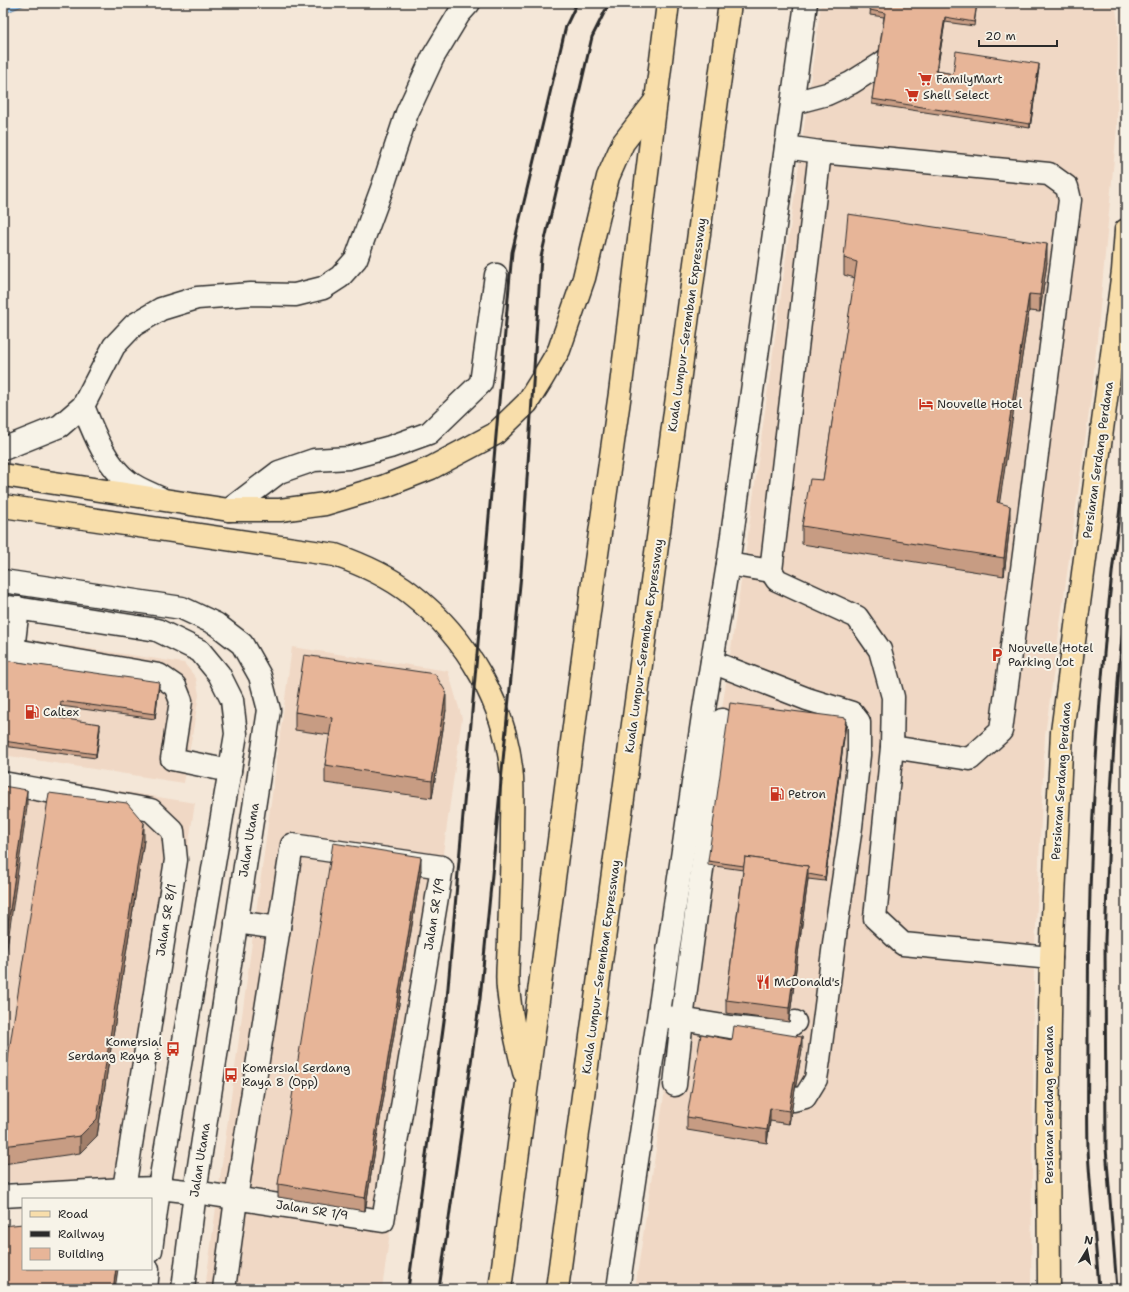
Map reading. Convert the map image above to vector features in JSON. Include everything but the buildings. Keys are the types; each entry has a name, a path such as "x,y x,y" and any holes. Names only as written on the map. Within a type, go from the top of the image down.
{"main road":[{"path":"500,1289 593,582 620,393 668,3"},
{"name":"Kuala Lumpur–Seremban Expressway","path":"557,1289 730,3"},
{"path":"3,475 229,510 280,510 325,504 385,486 431,468 495,434 527,403 559,350 584,278 608,177 622,143 656,100"},
{"name":"Persiaran Serdang Perdana","path":"1049,1289 1048,1129 1051,958 1062,732 1122,278 1126,230"},
{"path":"3,506 335,555 359,563 409,592 429,609 446,627 461,645 475,666 490,693 499,715 507,744 512,777 508,988 515,1037 527,1085"}],"street":[{"path":"3,449 60,426 83,406 114,346 134,325 161,310 198,298 251,294 295,294 323,288 340,277 356,259 384,183 407,113 430,64 459,14 469,3"},
{"path":"618,1289 728,564 806,3"},
{"path":"793,103 827,94 851,83 881,64 911,41 935,3"},
{"path":"786,147 820,152 1048,174 1067,187 1070,200 1001,730 970,759 892,747"},
{"path":"820,152 771,571 777,580 857,617 880,650 893,697 892,747 875,918 902,944 1051,958"},
{"path":"229,510 279,472 314,460 349,458 370,453 429,432 481,383 496,275"},
{"path":"83,406 95,436 106,456 117,470 129,482 164,500"},
{"path":"728,564 771,571"},
{"name":"Jalan Utama","path":"3,581 182,608 216,624 242,644 260,676 269,710 195,1192 183,1289"},
{"path":"141,1191 230,771 236,734 232,700 219,674 200,651 157,630 11,607 8,649 159,675 175,686 181,702 172,759 230,771"},
{"path":"712,662 801,697 852,714 859,722 859,755 851,827 816,1079 805,1097 793,1100"},
{"path":"649,1082 685,1086 682,1019 722,720"},
{"name":"Jalan SR 8/1","path":"3,783 151,810 173,831 176,860 141,1191"},
{"name":"Jalan SR 1/9","path":"3,1196 141,1191 195,1192 236,1199 384,1221 442,867 292,845 236,1199 224,1289"},
{"path":"236,922 279,928"},
{"path":"659,1015 730,1027 768,1031 785,1030 795,1022"},
{"path":"126,1289 129,1270"},
{"path":"146,1289 148,1270"}],"shaded area":[{"path":"821,3 1115,3 1118,21 1117,127 1093,382 1045,735 1034,968 1031,1289 635,1289 747,542"},
{"path":"3,636 184,663 196,678 199,695 184,783 3,755"},
{"path":"292,647 448,671 462,718 382,1289 205,1289"},
{"path":"3,772 195,803 136,1179 3,1182"}],"water":[{"path":"3,3 29,3 3,14"}],"railway":[{"path":"408,1289 447,999 512,252 566,26 577,3"},
{"path":"439,1289 480,999 521,574 541,257 592,37 609,3"},
{"path":"1099,1289 1088,1148 1090,886 1102,674 1126,464"},
{"path":"1117,1289 1106,1148 1105,940 1110,808 1119,667 1126,602"}],"place":[{"name":"FamilyMart","path":"925,79"},
{"name":"Shell Select","path":"912,95"},
{"name":"Nouvelle Hotel","path":"926,404"},
{"name":"Nouvelle Hotel Parking Lot","path":"997,655"},
{"name":"Caltex","path":"32,712"},
{"name":"Petron","path":"777,794"},
{"name":"McDonald's","path":"763,982"},
{"name":"Komersial Serdang Raya 8","path":"173,1049"},
{"name":"Komersial Serdang Raya 8 (Opp)","path":"231,1075"}]}
